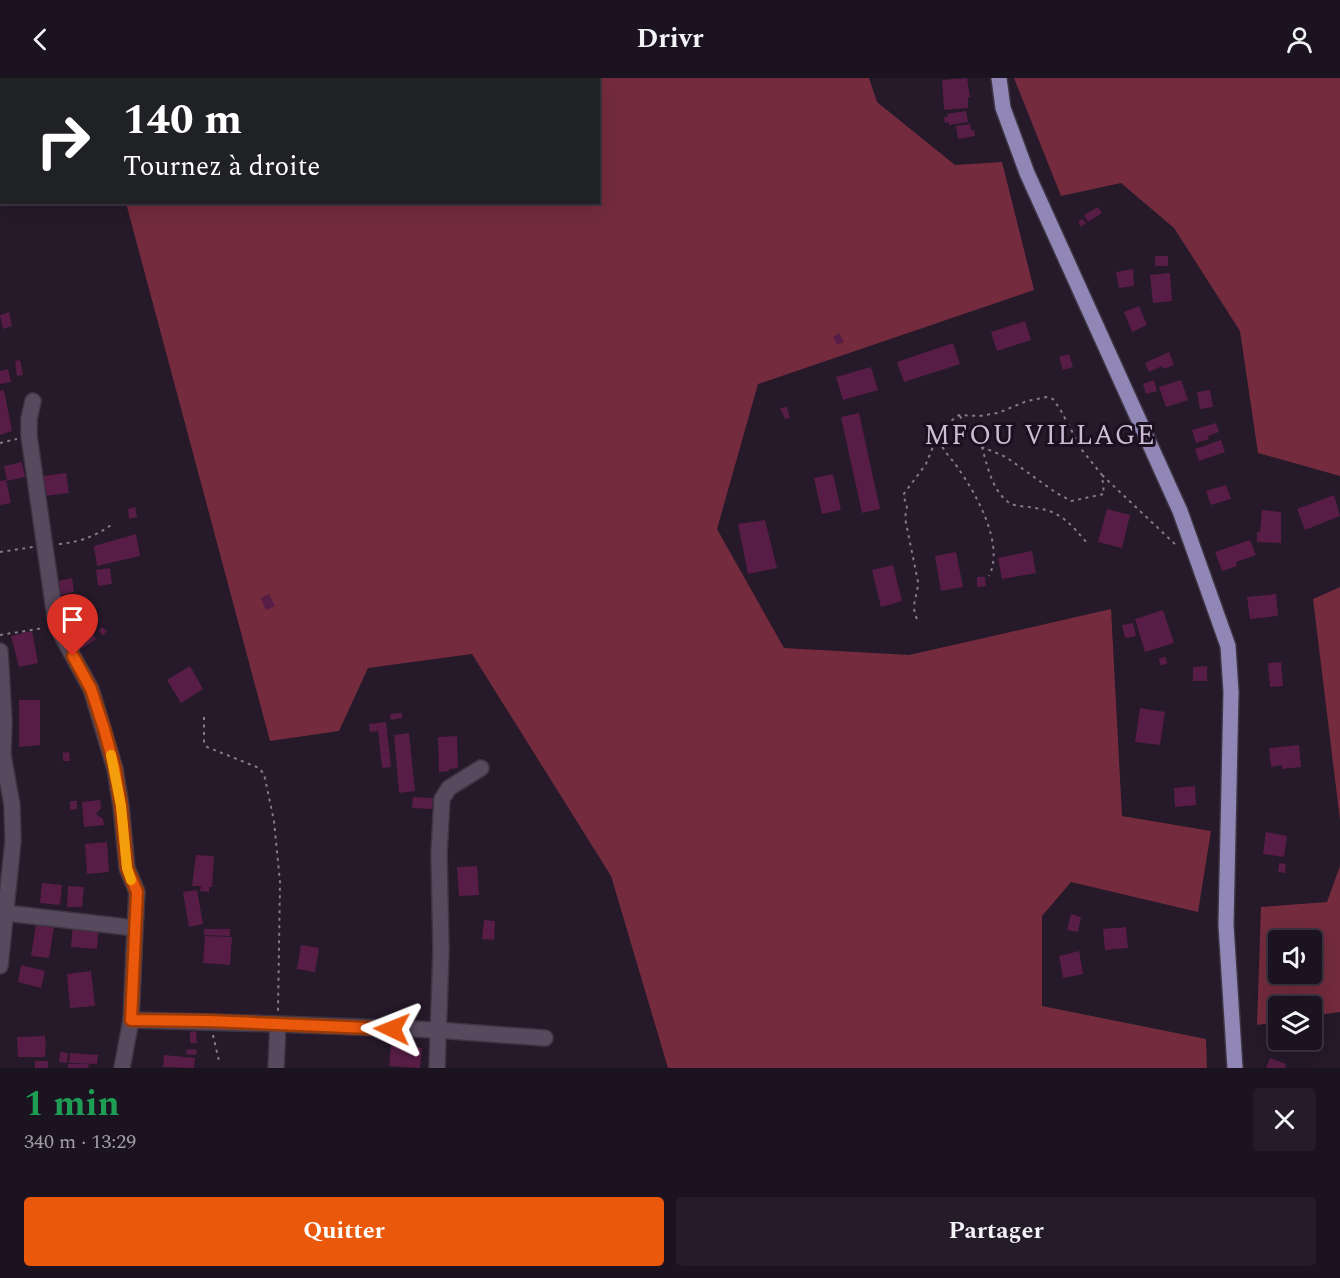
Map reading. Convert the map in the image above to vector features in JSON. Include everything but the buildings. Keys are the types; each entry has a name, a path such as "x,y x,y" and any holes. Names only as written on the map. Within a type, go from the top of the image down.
{"main road":[{"path":"999,78 1003,108 1027,173 1180,511 1223,629 1231,668 1226,925 1235,1068"}],"street":[{"path":"33,401 29,419 29,436 57,626 91,689 104,729 115,769 127,868 137,892 131,1020 122,1068"},
{"path":"0,651 4,710 3,755 13,818 12,859 0,966"},
{"path":"437,1068 441,951 442,799 449,788 482,768"},
{"path":"6,913 135,928"},
{"path":"131,1020 437,1030 545,1038"},
{"path":"276,1068 278,1024"}],"path":[{"path":"917,619 913,601 918,582 905,518 907,506 903,495 926,464 940,429 959,415 979,416 998,413 1027,401 1047,397 1053,399 1082,450 1102,475 1180,549 1196,554"},
{"path":"959,415 982,447 991,479 1006,501 1011,504 1044,509 1062,516 1088,544"},
{"path":"940,429 939,441 958,468 980,507 990,531 993,544 992,570 989,576"},
{"path":"982,447 1006,458 1071,501 1104,494 1102,475"},
{"path":"0,635 57,626"},
{"path":"204,717 204,742 207,747 260,768 264,774 274,820 280,882 278,1024"},
{"path":"209,1021 219,1061"}],"shaded area":[{"path":"600,78 869,78 877,102 955,165 1002,162 1034,290 758,384 717,529 784,648 909,655 1111,609 1122,816 1211,831 1198,912 1071,882 1042,916 1042,1006 1206,1039 1207,1068 668,1068 611,876 472,654 368,668 339,731 270,741 126,204 600,204"},
{"path":"1014,78 1340,78 1340,476 1258,453 1240,331 1174,228 1121,183 1061,196"},
{"path":"1340,587 1340,820 1313,599"},
{"path":"1340,866 1340,1012 1322,1014 1322,996 1268,996 1268,1023 1257,1025 1261,907 1327,902"}],"slow traffic":[{"path":"111,755 121,806 127,868 131,880"}],"district":[{"name":"MFOU VILLAGE","path":"1040,435"}],"route":[{"path":"73,656 91,689 115,769 127,868 137,892 131,1020 392,1029"}]}
